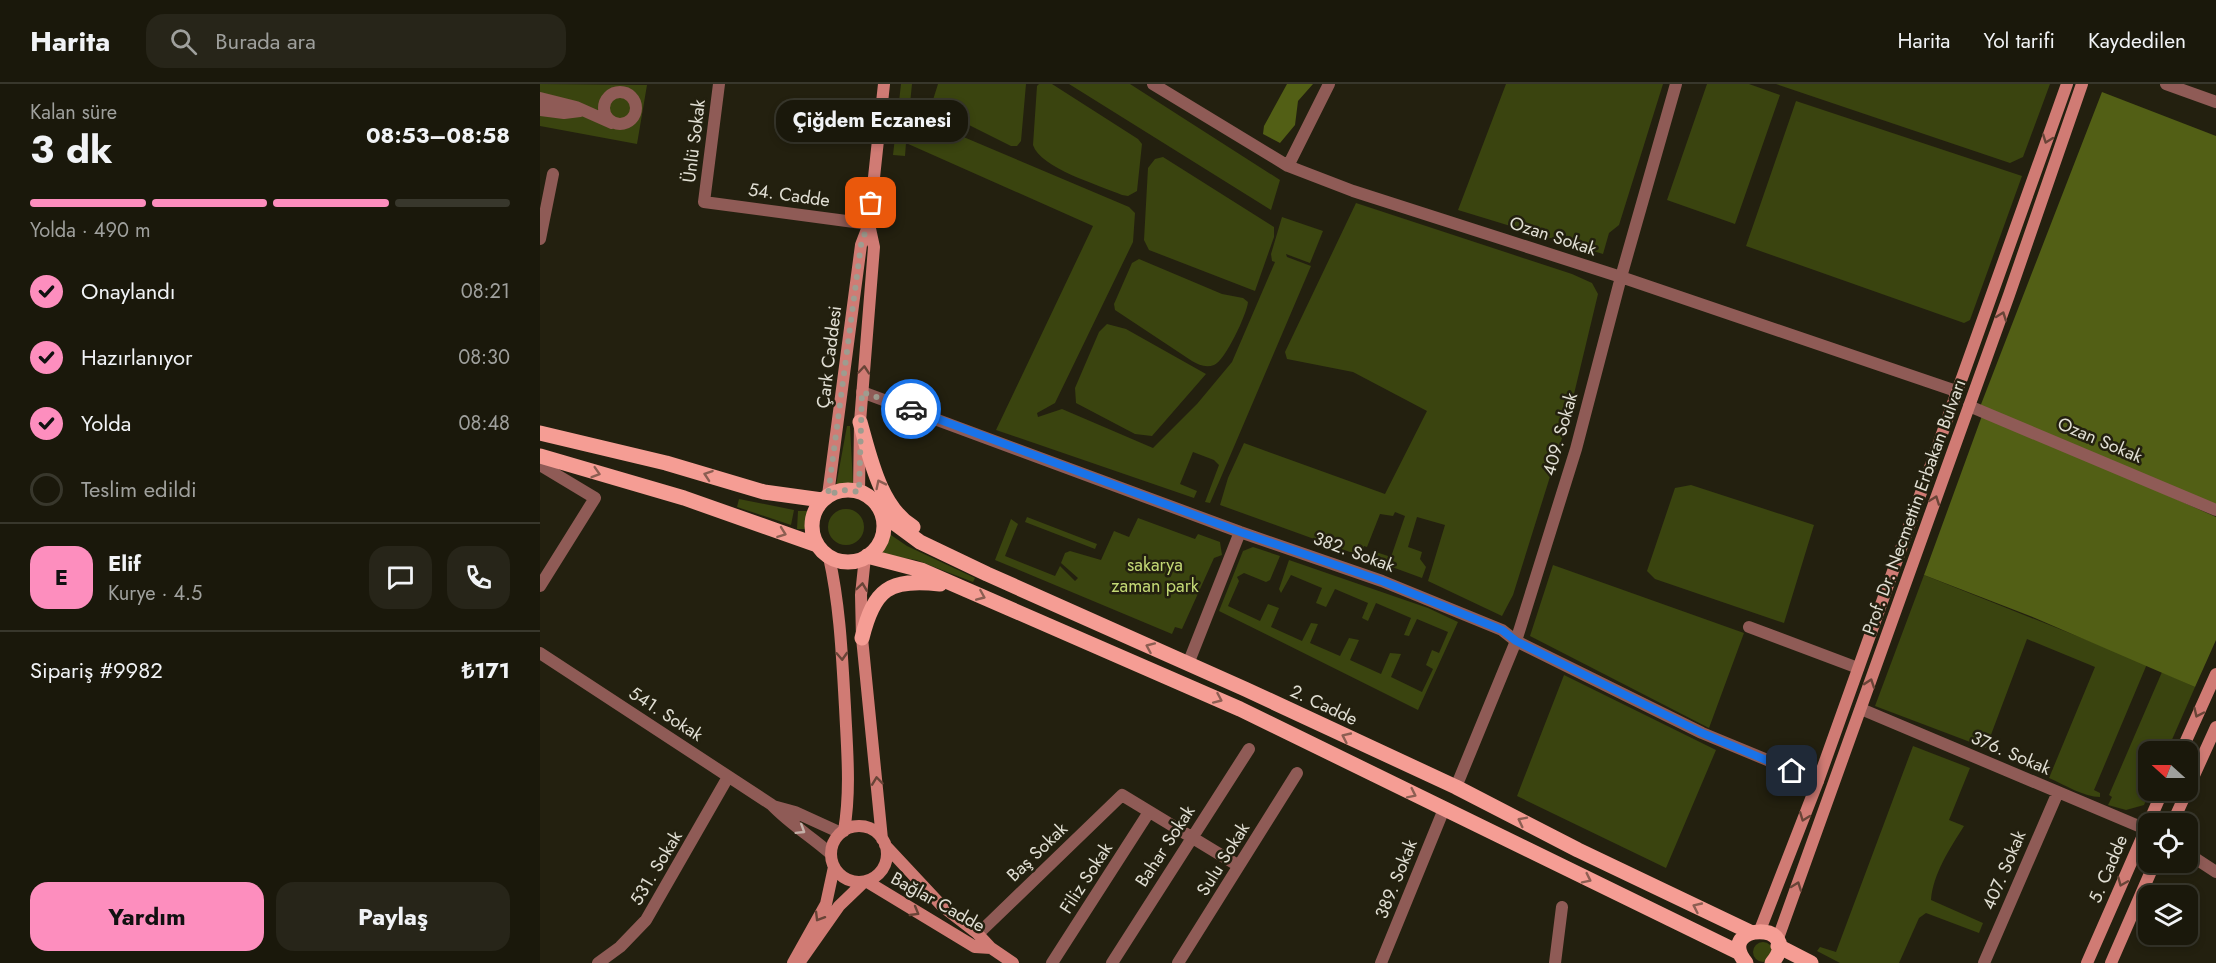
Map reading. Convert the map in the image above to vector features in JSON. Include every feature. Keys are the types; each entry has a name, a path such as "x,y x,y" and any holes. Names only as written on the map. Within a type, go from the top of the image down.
{"main road":[{"name":"Çark Caddesi","path":"825,498 861,245 868,224 884,84"},
{"name":"Prof. Dr. Necmettin Erbakan Bulvarı","path":"1755,931 1818,781 2067,84"},
{"name":"Prof. Dr. Necmettin Erbakan Bulvarı","path":"1777,944 2082,84"},
{"name":"Çark Caddesi","path":"859,492 860,422 874,247 868,224"},
{"path":"860,422 877,478 909,525 987,574"},
{"path":"540,433 666,463 764,492 825,498 843,490 859,492 873,500 882,513 882,538 866,557 861,595 862,638 884,865 876,876 865,881 839,906 799,963"},
{"path":"540,456 684,498 748,520 817,545 829,557 844,562 866,557 921,570 1240,709 1743,958"},
{"path":"817,545 812,522 825,498"},
{"name":"2. Cadde","path":"882,513 920,542 1456,788 1578,850 1755,931 1770,933 1777,944 1811,963"},
{"path":"794,963 826,904 834,867 832,846 843,832 849,790 838,595 829,557"},
{"path":"862,638 874,601 889,589 901,583 912,582 956,585"},
{"path":"2186,741 2216,674"},
{"path":"2177,813 2216,727"},
{"path":"843,832 864,827 877,833 883,842"},
{"name":"Bağlar Cadde","path":"883,842 935,899 978,934 991,948"},
{"name":"5. Cadde","path":"2087,963 2138,849"},
{"path":"834,867 847,879 865,881"},
{"path":"2110,963 2150,873"},
{"name":"Bağlar Cadde","path":"865,881 975,947 991,948"},
{"path":"1743,958 1741,943 1755,931"},
{"path":"1772,963 1778,953 1777,944"},
{"path":"991,948 1013,963"}],"street":[{"name":"Ünlü Sokak","path":"704,202 719,84"},
{"name":"Ozan Sokak","path":"1154,84 1288,166 1353,191 1621,277 1956,392"},
{"path":"1288,166 1329,84"},
{"name":"409. Sokak","path":"1456,788 1516,641 1576,449 1621,277 1676,84"},
{"path":"2166,84 2216,102"},
{"path":"540,98 614,123"},
{"path":"540,110 564,113 581,110"},
{"path":"540,239 553,174"},
{"name":"54. Cadde","path":"704,202 868,224"},
{"name":"382. Sokak","path":"862,392 1240,532 1382,581 1502,630 1516,641 1702,733 1818,781"},
{"name":"Ozan Sokak","path":"1969,406 2216,510"},
{"path":"540,465 595,498 540,586"},
{"path":"1188,664 1240,532"},
{"path":"1749,627 1858,668"},
{"name":"541. Sokak","path":"540,653 772,806"},
{"name":"376. Sokak","path":"1861,709 2138,825"},
{"name":"Bahar Sokak","path":"1112,963 1249,749"},
{"name":"Sulu Sokak","path":"1178,963 1297,773"},
{"name":"531. Sokak","path":"598,963 620,947 646,920 729,777"},
{"name":"407. Sokak","path":"1984,963 2058,792"},
{"name":"Baş Sokak","path":"978,934 1122,795 1149,812"},
{"path":"772,806 795,812 843,832"},
{"path":"772,806 789,823 831,854"},
{"name":"389. Sokak","path":"1381,963 1444,809"},
{"path":"1149,812 1239,866"},
{"name":"Filiz Sokak","path":"1052,963 1149,812"},
{"path":"2198,860 2216,872"},
{"path":"1555,963 1562,907"}],"green space":[{"path":"540,84 647,85 637,144 540,126"},
{"path":"901,84 912,84 909,114 1129,207 1135,213 1133,242 1055,403 1037,413 1038,417 1062,409 1153,448 1197,404 1232,362 1275,262 1272,261 1271,254 1282,217 1323,231 1310,263 1286,254 1287,257 1311,266 1210,503 1205,502 1219,465 1214,460 1193,452 1180,484 1197,491 1194,498 996,430 1093,226 906,143 905,156 893,155"},
{"path":"938,84 1026,84 1021,141 1017,146 1011,146 939,110 932,103"},
{"path":"1039,84 1052,84 1138,139 1142,144 1137,191 1128,196 1122,195 1058,168 1038,153 1033,145"},
{"path":"1069,84 1130,84 1280,180 1271,210"},
{"path":"1287,84 1313,84 1298,101 1295,125 1280,143 1263,134 1264,126"},
{"path":"1506,84 1663,84 1619,225 1609,233 1603,254 1458,210"},
{"path":"1707,84 1749,84 1780,95 1735,224 1667,200"},
{"path":"1776,84 2050,84 2023,157 2010,163"},
{"path":"2102,92 2216,136 2216,505 1980,407"},
{"path":"1796,101 2022,176 1970,320 1964,323 1746,246"},
{"path":"1163,157 1274,227 1274,237 1255,291 1149,250 1144,240 1148,168 1155,159"},
{"path":"1356,203 1572,274 1592,283 1598,294 1568,419 1513,595 1502,616 1428,581 1445,525 1417,517 1408,547 1422,552 1420,559 1426,567 1422,578 1373,560 1376,552 1391,557 1405,516 1395,512 1393,516 1380,514 1361,556 1220,505 1228,478 1244,443 1385,494 1427,411 1353,372 1287,359 1285,352"},
{"path":"1139,259 1222,294 1243,298 1248,302 1235,336 1219,362 1203,366 1195,362 1115,310 1114,304 1132,263"},
{"path":"1107,324 1126,329 1206,374 1152,436 1135,434 1076,403 1075,388 1099,332"},
{"path":"1983,413 2216,517 2216,640 2195,687 2035,618 1924,575"},
{"path":"847,426 850,426 853,484 836,486"},
{"path":"1691,485 1814,525 1784,623 1655,579 1647,571 1675,488"},
{"path":"739,499 794,510 791,525 737,507"},
{"path":"846,509 859,514 864,527 859,540 846,545 833,540 828,527 833,514"},
{"path":"798,511 809,511 805,529 797,529"},
{"path":"1027,517 1097,544 1095,549 1025,522"},
{"name":"sakarya zaman park","path":"1138,518 1195,539 1198,534 1220,542 1222,555 1214,558 1182,629 1175,627 1172,634 995,560 1011,519 1018,524 1005,556 1055,576 1060,566 1075,581 1078,578 1061,563 1065,553 1070,551 1101,560 1114,531 1129,537"},
{"path":"888,533 907,546 975,578 973,582 916,560 881,554"},
{"path":"1253,547 1280,556 1270,580 1266,582 1244,573 1237,577 1239,581 1228,606 1260,621 1268,604 1279,608 1271,627 1302,641 1311,623 1318,624 1310,643 1340,656 1349,638 1359,640 1350,660 1381,674 1390,653 1401,654 1391,677 1422,692 1433,669 1426,665 1432,650 1439,653 1448,632 1417,619 1409,636 1404,635 1411,618 1376,603 1368,621 1362,618 1368,603 1335,589 1326,607 1316,603 1322,588 1291,575 1281,593 1279,589 1289,560 1428,608 1458,622 1418,710 1219,611 1243,551"},
{"path":"1553,565 1744,633 1709,728 1530,636"},
{"path":"1924,575 2147,664 2094,790 2100,793 2100,797 2081,793 2049,778 2095,667 2027,639 1986,748 1875,706"},
{"path":"2162,672 2195,687 2171,741 2138,741 2138,801 2146,801 2144,805 2126,810 2108,805 2112,797 2109,795"},
{"path":"1564,675 1716,750 1666,868 1517,796"},
{"path":"1913,746 1970,768 1949,820 1964,826 1939,871 1931,900 1983,923 1979,933 1926,913 1919,918 1899,963 1840,963 1817,951 1820,947 1836,952"},
{"path":"1763,942 1770,945 1773,952 1770,959 1763,962 1756,959 1753,952 1756,945"}],"way so far":[{"path":"871,203 868,224 861,245 828,495 843,490 859,492 862,392 911,409"}],"place":[{"name":"Çiğdem Eczanesi","path":"871,203"}],"route":[{"path":"911,409 1240,532 1382,581 1502,630 1516,641 1702,733 1792,771"}]}
